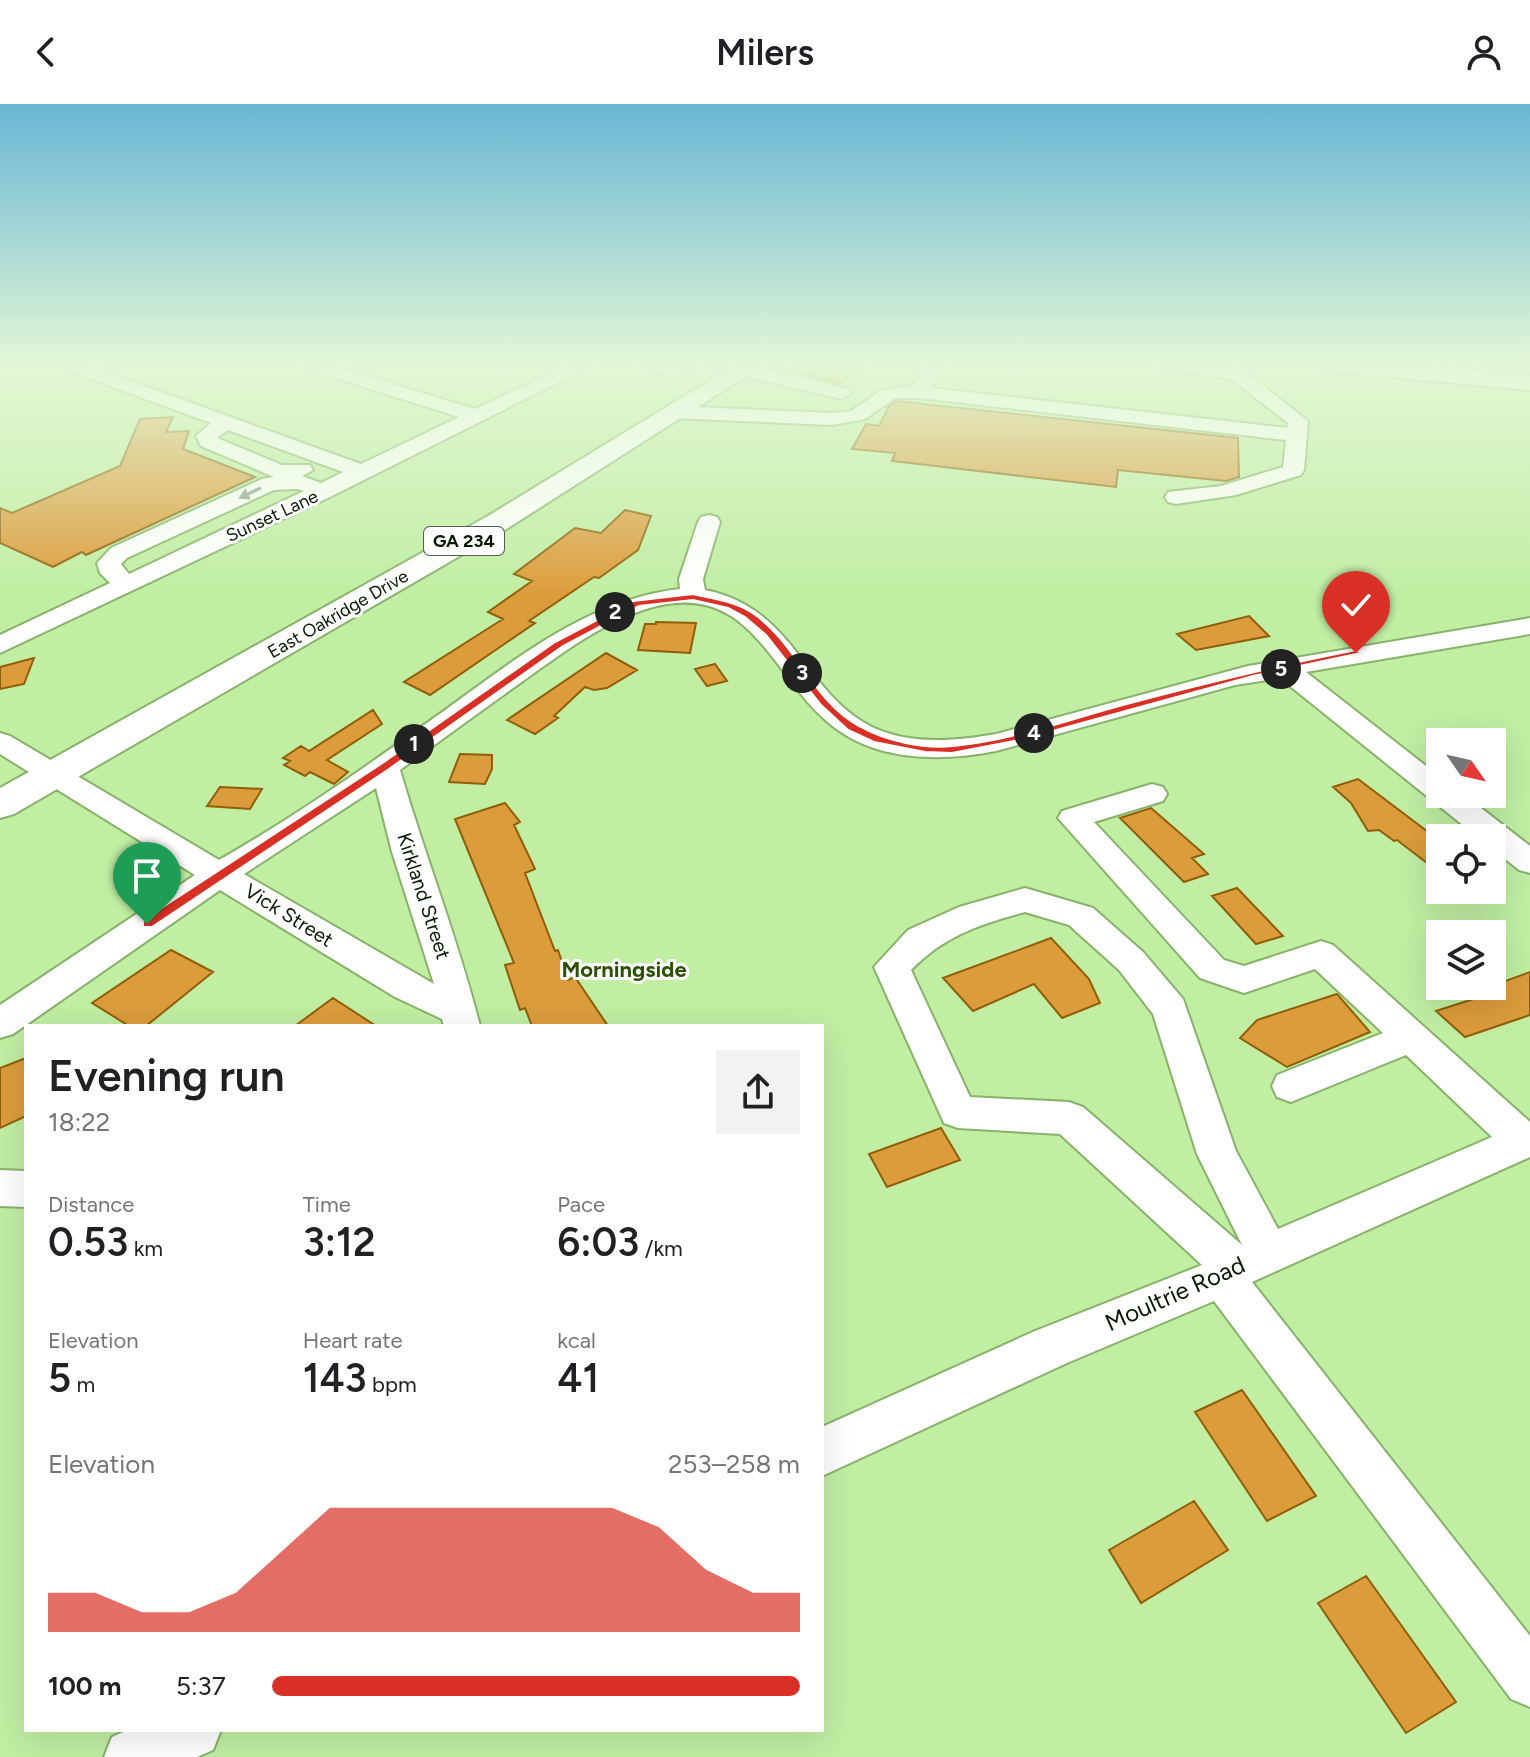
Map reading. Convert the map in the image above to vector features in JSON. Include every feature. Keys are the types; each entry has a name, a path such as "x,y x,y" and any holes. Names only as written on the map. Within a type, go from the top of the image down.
{"main road":[{"name":"East Oakridge Drive","path":"0,805 485,530 629,441"}],"street":[{"path":"208,441 279,472 295,472 328,459 363,472"},
{"name":"Sunset Lane","path":"0,645 425,441"},
{"path":"1176,497 1192,497 1262,482 1293,470 1296,441"},
{"path":"128,584 112,573 109,563 119,553 270,484 299,482 324,491"},
{"path":"693,597 691,579 709,522"},
{"path":"0,1024 221,873 254,855 385,767 559,644 637,603 693,597 717,601 748,615 770,633 825,703 852,727 878,739 925,749 952,750 1020,737 1252,673 1285,669 1303,662 1530,626"},
{"path":"1285,669 1426,780"},
{"name":"Vick Street","path":"0,742 459,1018"},
{"name":"Kirkland Street","path":"385,767 408,852 449,973 459,1018"},
{"path":"1152,794 1073,818 1212,969 1244,980 1321,954 1527,1141"},
{"path":"1461,808 1530,862"},
{"path":"1242,1266 1217,1154 1170,1009 1131,961 1081,916 1025,900 971,915 920,939 892,967 958,1112 1069,1118 1242,1266 1530,1680"},
{"path":"1291,1086 1412,1037"},
{"name":"Moultrie Road","path":"824,1451 1051,1347 1527,1141"},
{"path":"0,1188 24,1189"},
{"path":"132,1757 188,1732"}],"building":[{"path":"131,441 186,441 183,449 255,477 86,555 82,552 53,567 0,543 0,508 12,513 120,466"},
{"path":"856,441 1238,441 1239,477 1226,481 1118,470 1116,487 892,461 895,453 852,449"},
{"path":"625,510 651,516 638,550 529,621 535,623 430,695 404,682 503,619 488,612 532,581 514,574 575,528 601,533"},
{"path":"1249,616 1269,636 1196,650 1177,634"},
{"path":"696,623 690,653 638,650 645,624"},
{"path":"606,653 637,670 607,688 594,690 585,687 554,716 558,718 535,734 507,720"},
{"path":"34,658 24,684 0,689 0,667"},
{"path":"715,664 727,681 707,686 695,669"},
{"path":"373,710 382,724 327,760 348,772 334,784 310,772 305,776 284,765 290,761 283,758 301,746 309,751"},
{"path":"460,754 492,755 492,769 485,784 449,782"},
{"path":"1358,779 1426,830 1426,862 1379,830 1368,831 1351,803 1333,787"},
{"path":"220,787 262,789 250,809 207,806"},
{"path":"505,803 520,822 514,825 535,869 525,873 555,951 558,950 568,980 575,977 607,1024 531,1024 525,1008 520,1010 505,965 514,963 455,819"},
{"path":"1151,808 1204,854 1192,858 1208,874 1184,882 1120,818"},
{"path":"1237,888 1283,936 1256,944 1212,896"},
{"path":"1051,938 1089,979 1100,1003 1062,1018 1034,984 973,1011 943,978"},
{"path":"171,950 213,972 148,1024 126,1024 92,1003"},
{"path":"1530,972 1530,1015 1465,1037 1436,1011 1470,1000 1506,1000 1506,981"},
{"path":"1337,994 1370,1032 1287,1067 1240,1038 1257,1020"},
{"path":"333,998 373,1024 298,1024"},
{"path":"24,1059 24,1117 0,1128 0,1068"},
{"path":"941,1128 960,1160 887,1187 869,1154"},
{"path":"1242,1390 1316,1496 1267,1521 1195,1412"},
{"path":"1194,1501 1228,1550 1141,1603 1109,1550"},
{"path":"1366,1576 1456,1702 1406,1733 1318,1603"}],"district":[{"name":"Morningside","path":"624,969"}],"route":[{"path":"147,924 385,767 559,644 622,608 637,603 693,597 731,606 770,633 825,703 852,727 878,739 925,749 952,750 1020,737 1252,673 1356,653"}]}
